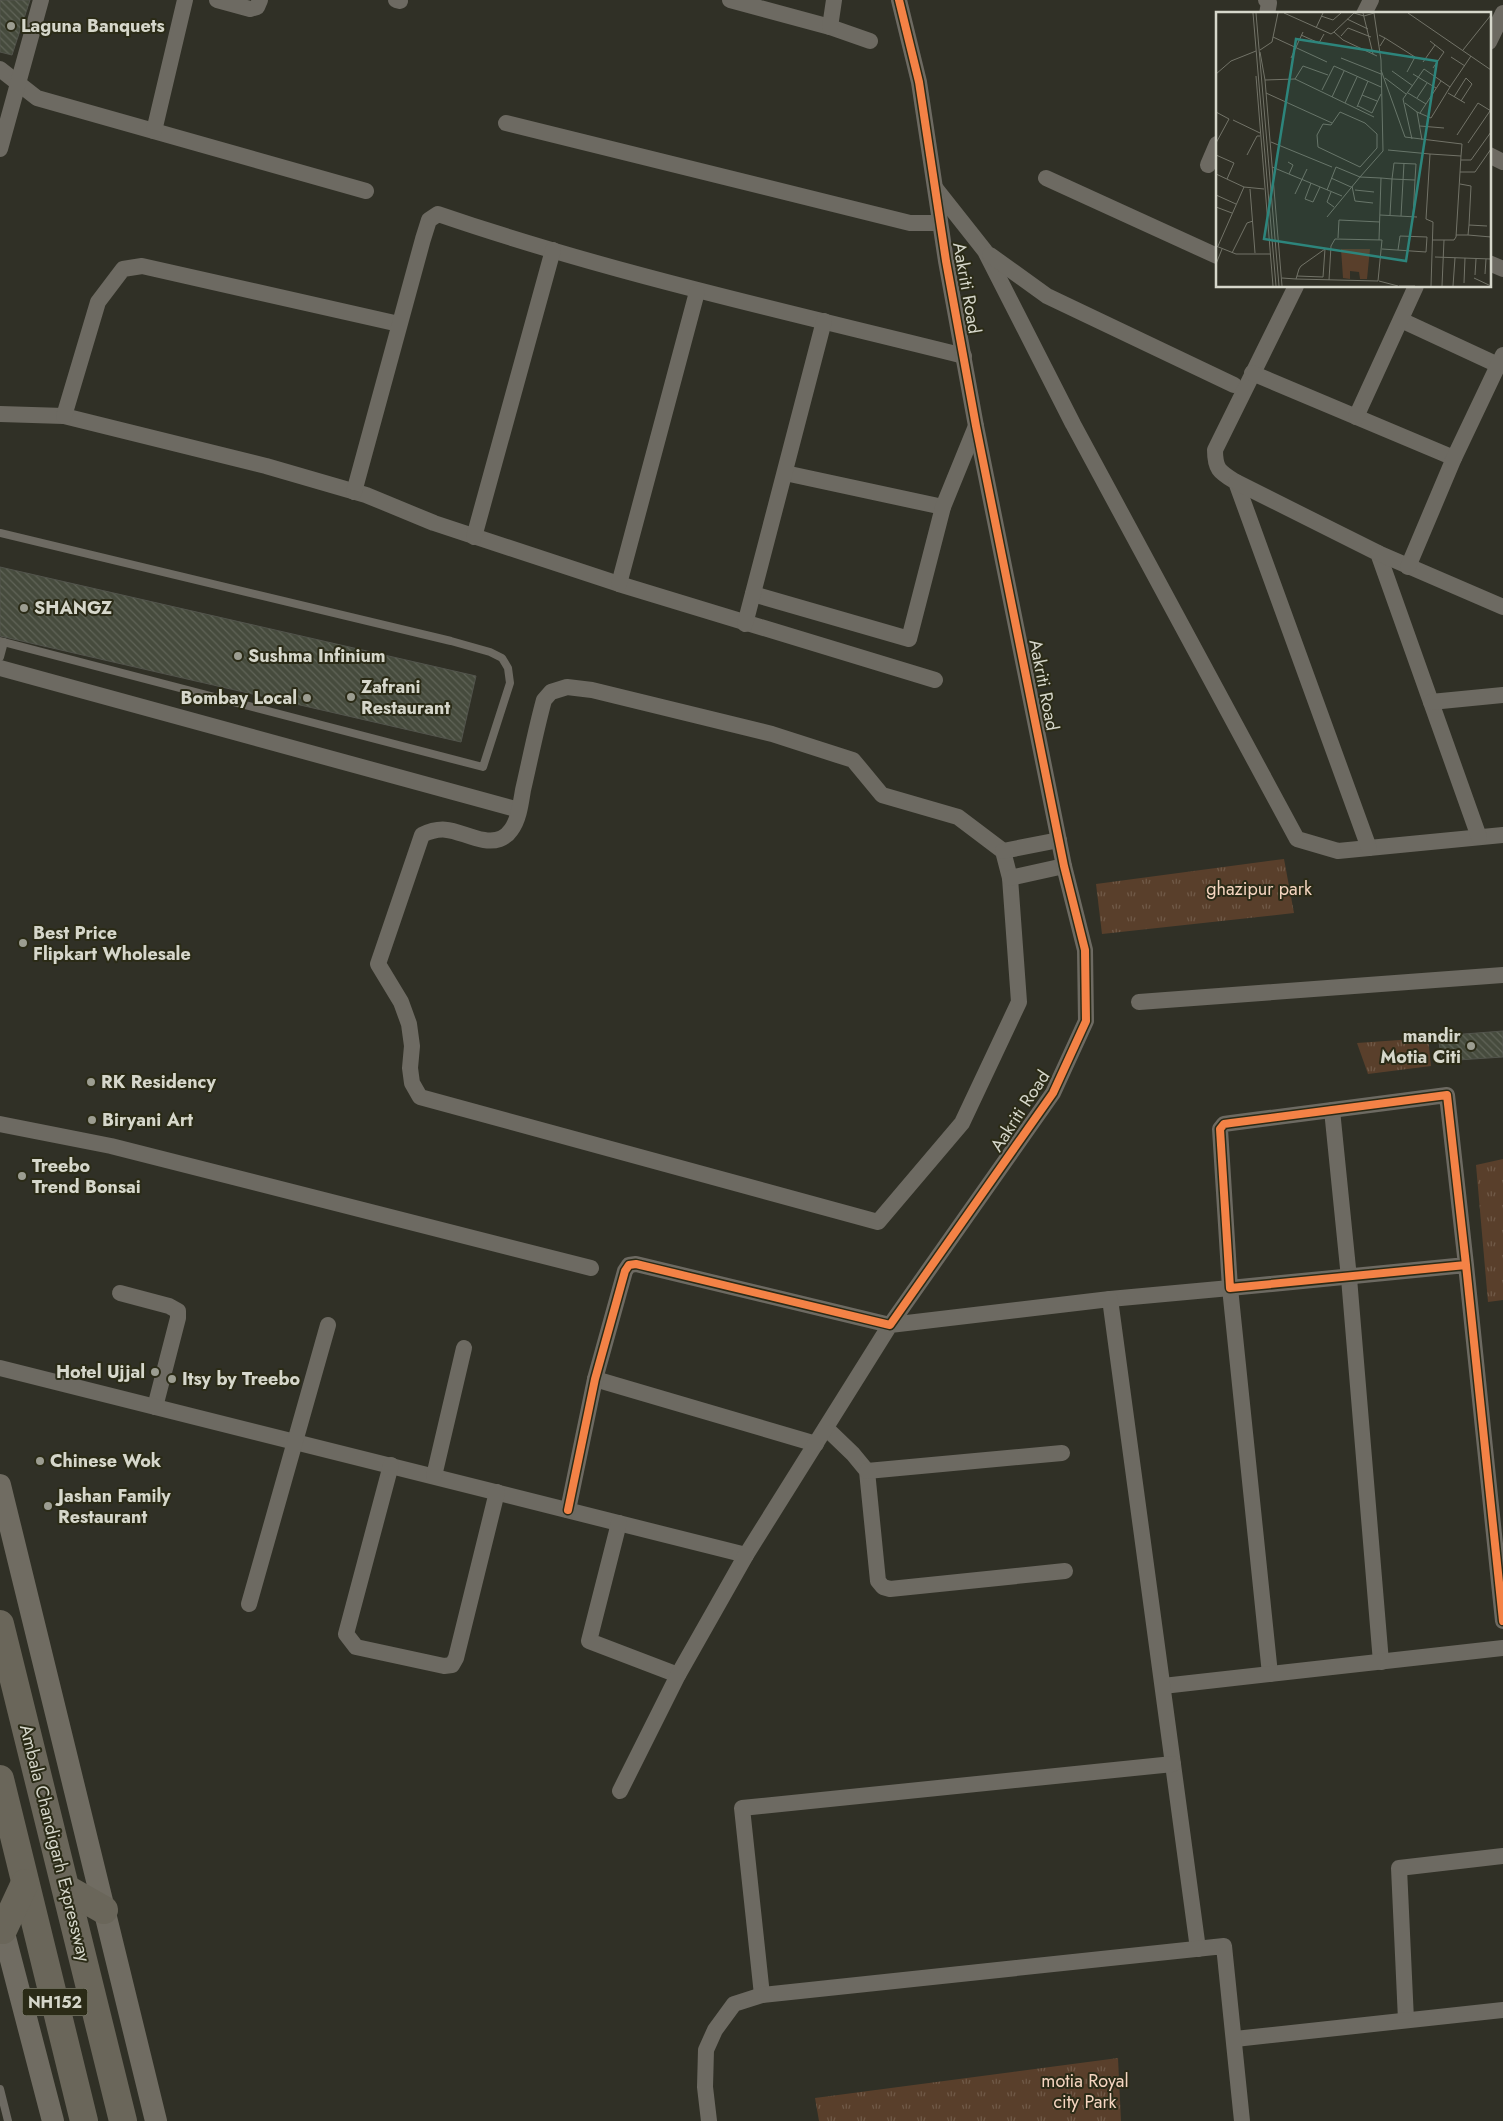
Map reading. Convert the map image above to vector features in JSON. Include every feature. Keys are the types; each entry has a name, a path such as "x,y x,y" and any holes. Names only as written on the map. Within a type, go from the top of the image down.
{"highway":[{"name":"Ambala Chandigarh Expressway","path":"0,1624 123,2121"},
{"name":"NH152","path":"0,1779 84,2121"},
{"path":"1,1924 25,1883"},
{"path":"67,1889 104,1910"}],"street":[{"path":"0,150 41,0"},
{"path":"154,131 185,0"},
{"path":"217,0 250,9 257,7 260,0"},
{"path":"730,0 830,27 870,41"},
{"path":"830,27 834,0"},
{"name":"Aakriti Road","path":"620,1790 678,1674 746,1555 890,1325 1053,1093 1086,1020 1085,950 1064,866 976,426 940,223 919,82 898,0"},
{"path":"1266,0 1268,3 1267,12"},
{"path":"1365,12 1371,0"},
{"path":"1490,40 1503,13"},
{"path":"0,69 37,98 366,191"},
{"path":"506,123 910,223 940,223"},
{"path":"1208,165 1216,146"},
{"path":"1490,156 1503,162"},
{"path":"1046,178 1216,256"},
{"path":"935,187 986,251 1073,424 1297,839 1338,850 1503,835"},
{"path":"354,492 423,239 430,220 438,214 697,292 964,356"},
{"path":"474,537 553,250"},
{"path":"986,251 1047,296 1234,385"},
{"path":"1490,263 1503,269"},
{"path":"64,416 98,302 123,269 142,266 399,324"},
{"path":"1290,288 1215,450 1215,463 1220,472 1236,482 1378,553 1503,607"},
{"path":"1356,417 1415,288"},
{"path":"619,584 697,292"},
{"path":"1401,320 1501,360 1454,458 1408,567"},
{"path":"745,624 824,321"},
{"path":"1252,373 1454,458"},
{"path":"0,414 64,416 256,464 354,492 474,537 619,584 745,624 935,680"},
{"path":"753,594 908,639 943,507 976,426"},
{"path":"785,473 943,507"},
{"path":"1236,482 1370,848"},
{"path":"1378,553 1479,837"},
{"path":"0,668 519,810"},
{"path":"578,687 772,734 853,760 882,795 958,817 1004,851 1010,878 1019,1002 962,1123 878,1222 420,1097 412,1083 410,1068 412,1046 409,1024 401,1002 378,964 422,835 432,830 445,828 494,842 502,839 512,830 519,810 544,700 559,688 578,687"},
{"path":"1431,702 1503,695"},
{"path":"1004,851 1059,840"},
{"path":"1010,878 1064,866"},
{"path":"1139,1002 1503,975"},
{"path":"1270,1674 1230,1288 1220,1129 1224,1124 1447,1095 1503,1621"},
{"path":"1332,1110 1349,1278 1381,1662"},
{"path":"0,1124 110,1146 591,1268"},
{"path":"568,1510 595,1379 625,1271 629,1265 636,1264 890,1325 1110,1299 1349,1278 1466,1265"},
{"path":"120,1293 170,1306 178,1311 178,1318 155,1407"},
{"path":"1110,1299 1198,1949"},
{"path":"248,1604 328,1326"},
{"path":"434,1476 464,1348"},
{"path":"0,1368 746,1555"},
{"path":"595,1379 816,1444"},
{"path":"826,1428 853,1454 867,1472 878,1581 883,1587 890,1589 1065,1571"},
{"path":"867,1472 1062,1453"},
{"path":"391,1465 346,1634 356,1647 444,1666 452,1665 456,1658 497,1492"},
{"path":"0,1485 156,2121"},
{"path":"618,1523 589,1641 678,1674"},
{"path":"1162,1686 1503,1648"},
{"path":"762,1995 742,1808 1173,1764"},
{"path":"1406,2020 1399,1868 1503,1856"},
{"path":"1,1924 53,2121"},
{"path":"709,2121 705,2087 706,2050 714,2030 734,2004 762,1995 1224,1946 1242,2121"},
{"path":"1235,2039 1503,2010"}],"lane":[{"path":"0,533 490,652 502,658 508,668 510,683 483,767 2,641 0,657"},
{"path":"0,2089 8,2121"}],"green space":[{"name":"ghazipur park","path":"1284,859 1294,913 1102,934 1096,884"},
{"path":"1428,1038 1431,1066 1368,1074 1357,1043"},
{"path":"1503,1159 1503,1300 1488,1302 1476,1165"},
{"name":"motia Royal city Park","path":"1118,2058 1121,2121 819,2121 815,2098"}],"building":[{"name":"Laguna Banquets","path":"0,0 30,0 12,55 0,52"},
{"name":"Sushma Infinium","path":"0,567 476,676 461,742 0,636"},
{"name":"mandir Motia Citi","path":"1503,1031 1503,1057 1442,1061 1438,1036"}],"cycle path":[{"path":"568,1510 595,1379 625,1271 629,1265 636,1264 890,1325 1053,1093 1086,1021 1085,950 1064,866 976,426 946,261 919,82 899,0"},
{"path":"1466,1265 1447,1095 1224,1124 1220,1129 1230,1288 1466,1265 1503,1621"}],"place":[{"name":"Laguna Banquets","path":"11,26"},
{"name":"SHANGZ","path":"24,608"},
{"name":"Sushma Infinium","path":"238,656"},
{"name":"Zafrani Restaurant","path":"351,697"},
{"name":"Bombay Local","path":"307,698"},
{"name":"Best Price Flipkart Wholesale","path":"23,943"},
{"name":"mandir Motia Citi","path":"1471,1046"},
{"name":"RK Residency","path":"91,1082"},
{"name":"Biryani Art","path":"92,1120"},
{"name":"Treebo Trend Bonsai","path":"22,1176"},
{"name":"Hotel Ujjal","path":"155,1372"},
{"name":"Itsy by Treebo","path":"172,1379"},
{"name":"Chinese Wok","path":"40,1461"},
{"name":"Jashan Family Restaurant","path":"48,1506"}]}
